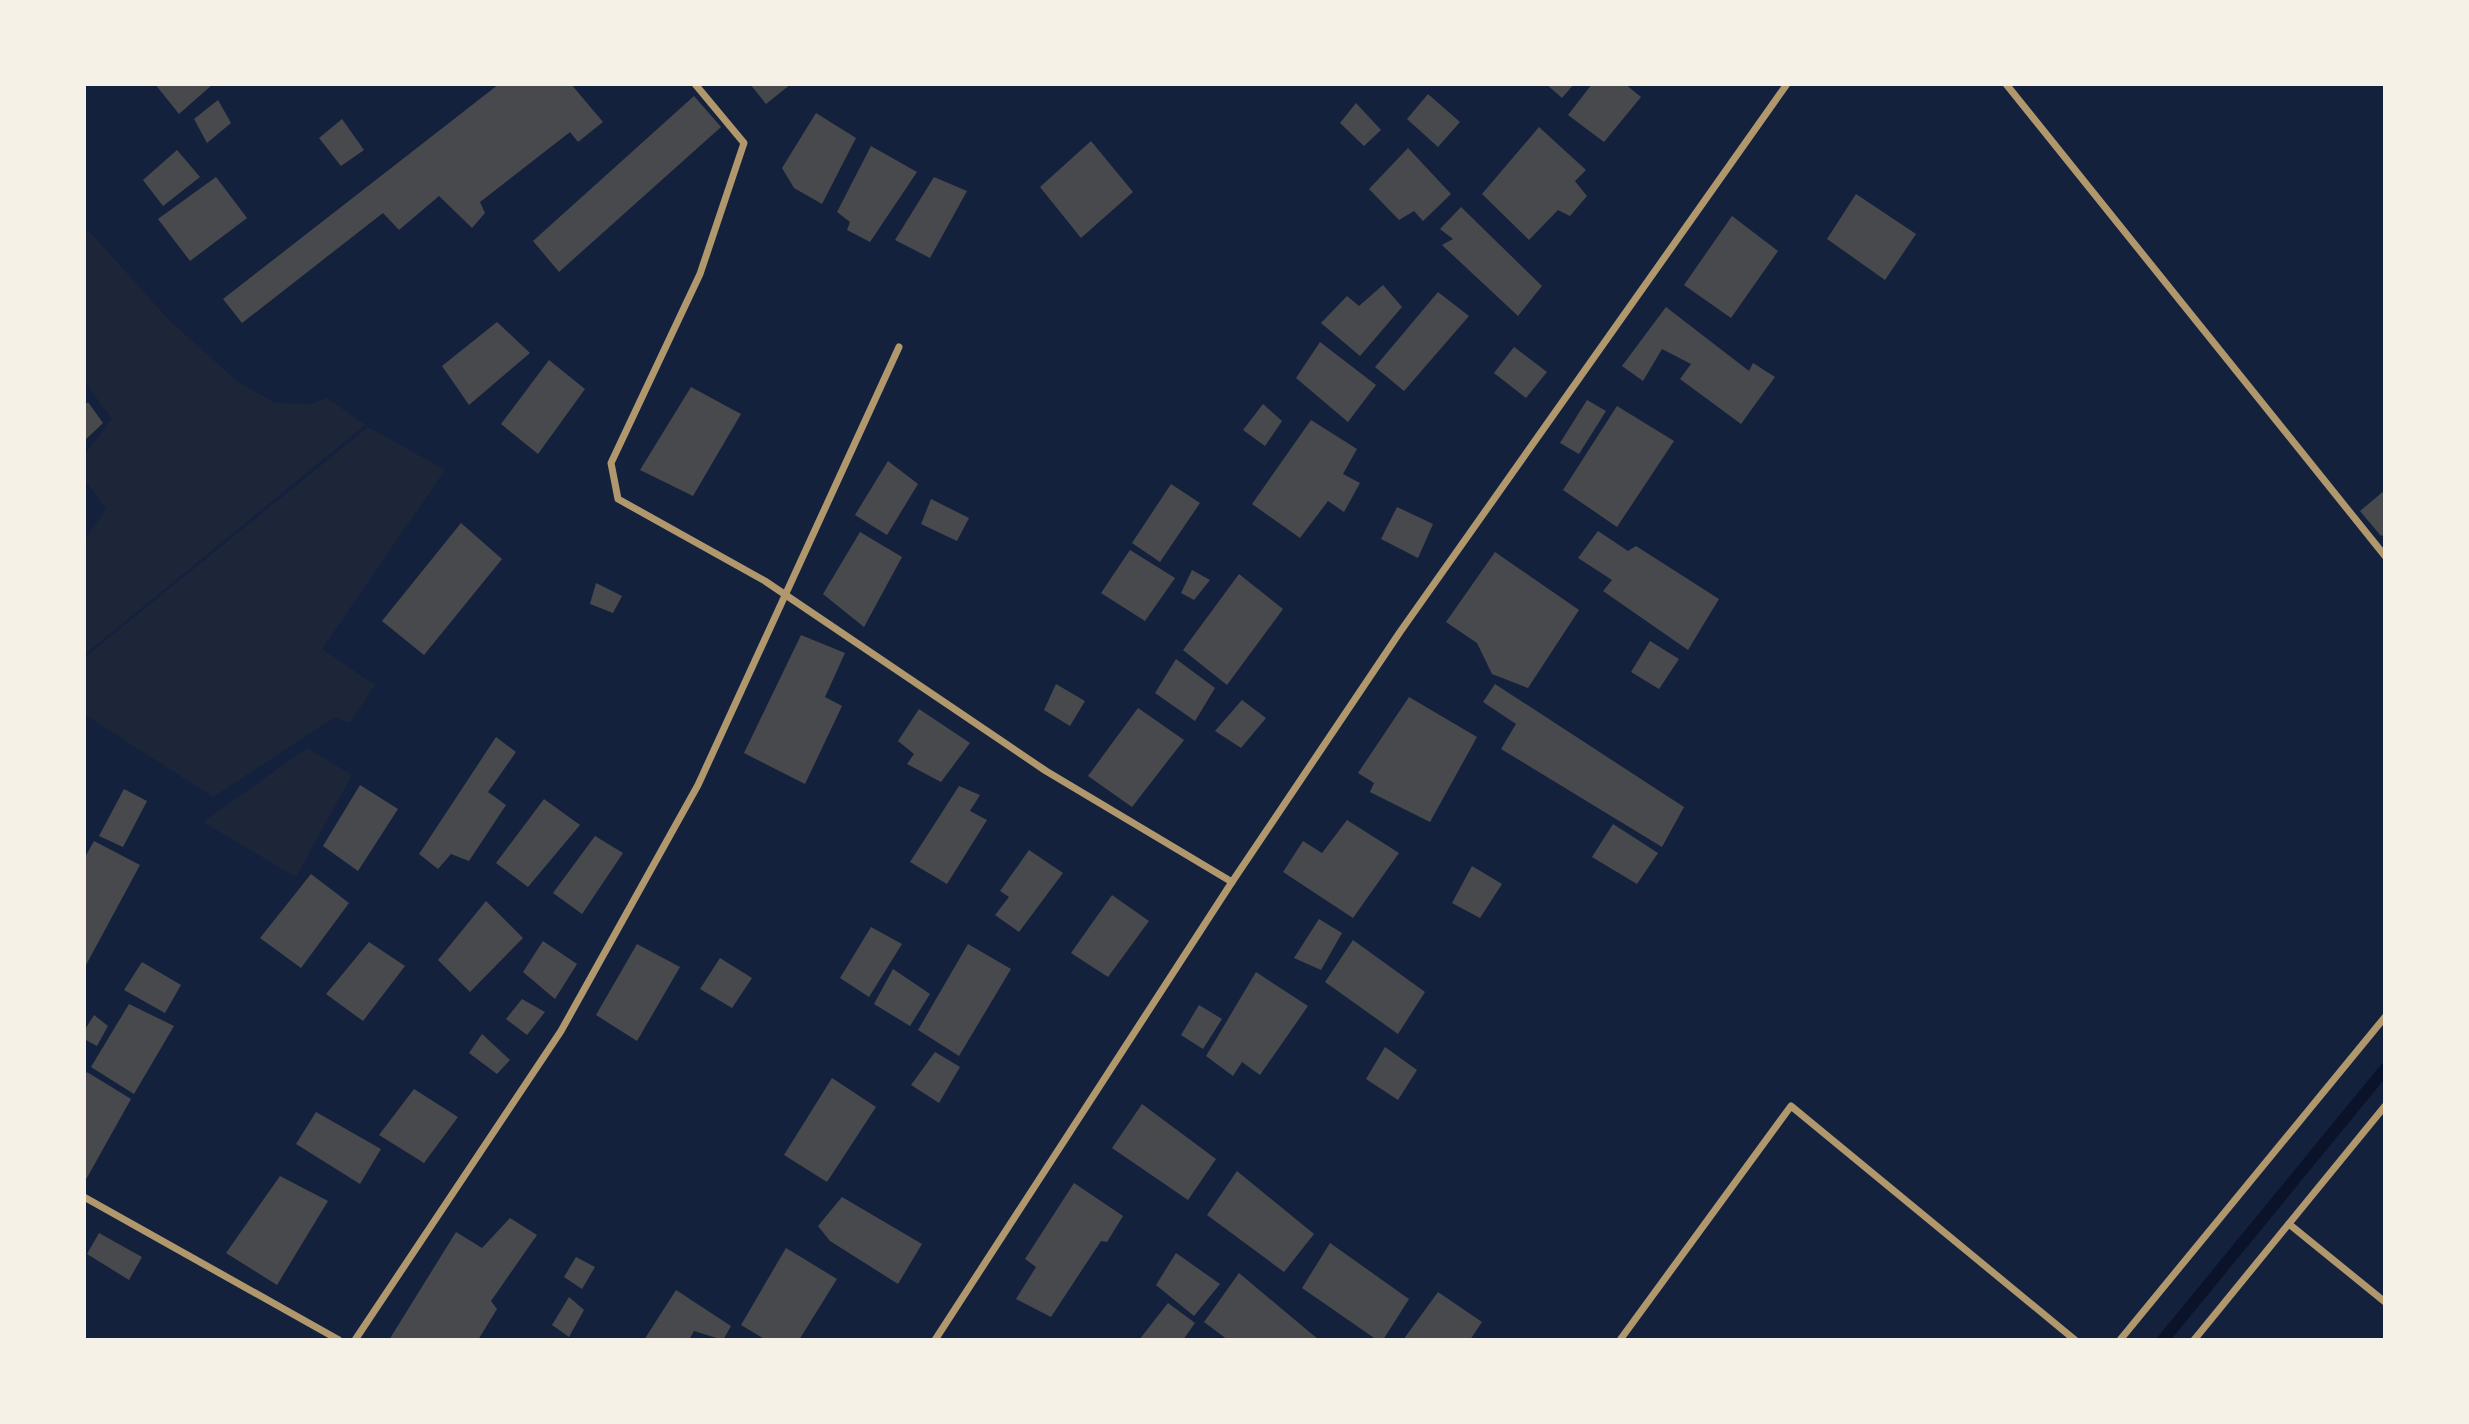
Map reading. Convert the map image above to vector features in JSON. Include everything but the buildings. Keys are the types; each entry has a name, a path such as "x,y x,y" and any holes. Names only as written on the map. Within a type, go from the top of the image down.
{"street":[{"path":"695,84 744,144 700,274 611,463 618,499 785,594 1046,771 1233,882"},
{"path":"935,1340 1233,882 1401,632 1787,84"},
{"path":"2006,84 2385,556"},
{"path":"355,1340 561,1031 698,785 899,346"},
{"path":"2120,1340 2385,1017"},
{"path":"1620,1340 1791,1106 2075,1340"},
{"path":"2194,1340 2385,1106"},
{"path":"84,1197 339,1340"},
{"path":"2289,1224 2385,1302"}],"shaded area":[{"path":"89,231 170,321 237,381 275,403 311,404 327,398 365,425 84,655 84,541 106,509 84,479 84,455 112,419 84,381 84,236"},
{"path":"368,427 445,470 322,649 375,685 350,723 335,717 213,797 84,714 84,658"},
{"path":"307,748 352,775 296,877 203,822"}],"waterway":[{"path":"2163,1340 2385,1069"}]}
